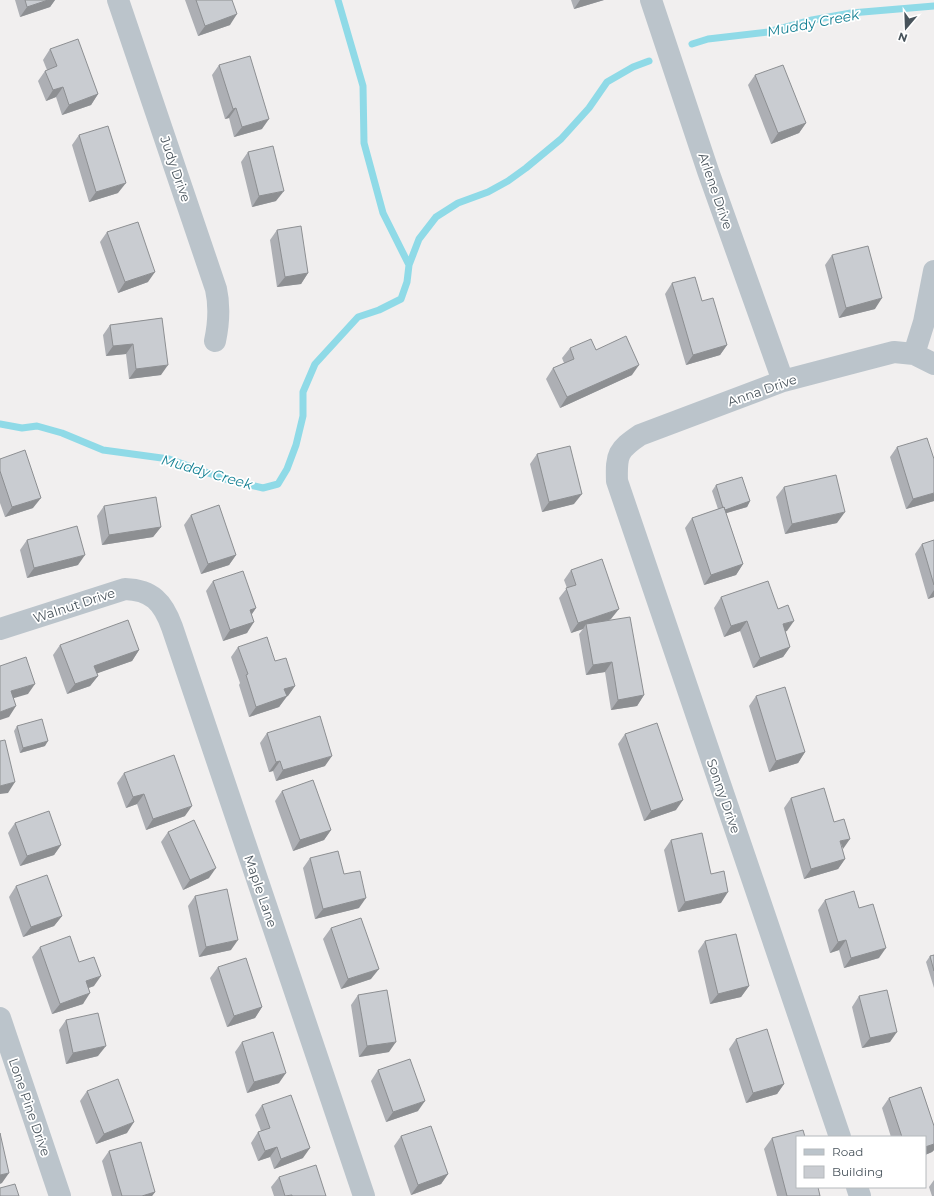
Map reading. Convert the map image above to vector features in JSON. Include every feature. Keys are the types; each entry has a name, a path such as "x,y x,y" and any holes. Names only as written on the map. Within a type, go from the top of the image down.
{"street":[{"name":"Judy Drive","path":"118,0 216,289 220,308 216,341"},
{"name":"Arlene Drive","path":"651,0 708,171 783,381"},
{"path":"934,271 924,322 914,354 934,364"},
{"name":"Anna Drive","path":"618,453 625,445 640,435 783,381 894,352 914,354"},
{"name":"Sonny Drive","path":"618,453 616,462 617,481 840,1136"},
{"name":"Walnut Drive","path":"0,629 125,589 137,589 148,594"},
{"name":"Maple Lane","path":"148,594 157,600 164,608 172,627 364,1196"},
{"name":"Lone Pine Drive","path":"0,1018 60,1196"}],"building":[{"path":"25,0 48,0 27,7"},
{"path":"196,0 232,0 237,14 205,26"},
{"path":"78,39 98,94 69,105 63,87 53,90 45,71 57,66 50,49"},
{"path":"250,56 269,119 242,127 236,108 233,109 219,65"},
{"path":"783,65 806,123 778,133 755,75"},
{"path":"108,126 126,183 96,192 79,135"},
{"path":"273,146 284,191 259,196 248,152"},
{"path":"138,222 155,272 125,282 107,232"},
{"path":"301,226 308,273 285,277 277,230"},
{"path":"868,246 882,298 846,308 832,255"},
{"path":"695,277 702,301 713,298 727,345 693,355 672,283"},
{"path":"162,318 168,365 136,369 133,344 113,346 110,325"},
{"path":"626,336 639,365 567,397 553,368 574,359 570,348 591,339 596,350"},
{"path":"927,438 934,459 934,493 913,499 897,447"},
{"path":"570,446 582,494 549,502 537,454"},
{"path":"25,450 41,498 12,507 0,471 0,459"},
{"path":"836,475 845,512 792,524 784,487"},
{"path":"742,477 750,501 725,510 724,507 723,508 716,485"},
{"path":"156,497 161,527 109,535 104,506"},
{"path":"219,505 236,555 208,564 191,515"},
{"path":"724,507 743,564 711,575 692,518"},
{"path":"77,526 85,555 34,568 27,540"},
{"path":"934,540 934,585 922,544"},
{"path":"602,559 619,609 578,623 566,588 576,585 571,570"},
{"path":"243,571 256,608 250,610 254,622 230,630 213,581"},
{"path":"768,581 778,609 788,605 794,621 783,624 790,647 760,658 747,621 731,626 721,597"},
{"path":"630,617 644,695 618,700 612,662 593,665 586,624"},
{"path":"128,620 139,650 94,666 98,676 75,684 60,645"},
{"path":"267,637 275,661 286,658 295,686 284,689 287,696 256,707 246,675 248,674 238,647"},
{"path":"26,657 35,684 11,691 16,706 0,712 0,666"},
{"path":"785,687 805,752 776,761 756,696"},
{"path":"320,716 332,756 283,770 280,761 276,762 267,733"},
{"path":"42,719 48,741 23,748 17,726"},
{"path":"657,723 683,800 651,811 625,734"},
{"path":"5,740 15,782 0,786 0,741"},
{"path":"174,755 192,806 153,819 144,794 133,797 124,773"},
{"path":"313,780 331,830 300,840 282,791"},
{"path":"824,788 834,822 844,819 850,839 840,841 845,859 811,869 791,798"},
{"path":"49,811 61,845 27,856 15,823"},
{"path":"194,820 216,868 190,880 168,832"},
{"path":"702,833 711,874 724,871 728,892 685,902 671,840"},
{"path":"338,851 344,874 360,871 366,898 323,909 310,858"},
{"path":"47,875 62,916 31,927 16,886"},
{"path":"227,889 238,940 206,947 195,896"},
{"path":"854,891 859,908 873,904 886,948 851,958 846,940 838,942 825,900"},
{"path":"361,918 379,969 348,979 331,928"},
{"path":"736,934 749,986 718,994 705,941"},
{"path":"70,936 79,962 94,957 101,976 86,981 90,993 60,1004 40,947"},
{"path":"934,955 934,971 930,956"},
{"path":"246,958 262,1007 234,1016 218,967"},
{"path":"387,990 396,1042 367,1046 358,995"},
{"path":"887,990 897,1032 870,1038 859,996"},
{"path":"98,1013 106,1046 73,1053 66,1020"},
{"path":"767,1029 784,1084 753,1093 736,1039"},
{"path":"273,1032 286,1073 254,1082 242,1042"},
{"path":"410,1059 425,1101 393,1112 378,1070"},
{"path":"118,1079 134,1122 104,1134 87,1091"},
{"path":"921,1087 934,1126 934,1144 926,1147 926,1136 902,1136 889,1098"},
{"path":"291,1095 310,1148 281,1159 277,1147 265,1151 258,1132 270,1128 262,1105"},
{"path":"431,1126 448,1174 418,1185 401,1136"},
{"path":"803,1130 805,1136 796,1136 796,1188 818,1188 820,1196 787,1196 772,1138"},
{"path":"0,1133 9,1173 0,1175"},
{"path":"141,1142 155,1192 142,1196 122,1196 109,1151"},
{"path":"316,1165 326,1196 285,1196 279,1177"},
{"path":"15,1184 19,1196 0,1196 0,1188"}],"waterway":[{"path":"338,0 363,86 364,143 383,213 409,265"},
{"name":"Muddy Creek","path":"692,44 708,39 768,32 812,20 851,13 934,6"},
{"name":"Muddy Creek","path":"0,424 22,428 37,426 62,433 103,450 169,459 228,480 263,488 278,484 287,469 296,445 303,416 303,392 315,364 358,317 379,310 401,299 407,282 409,265 419,239 436,217 458,203 488,192 508,181 526,168 561,139 589,108 607,82 633,67 649,61"}]}
